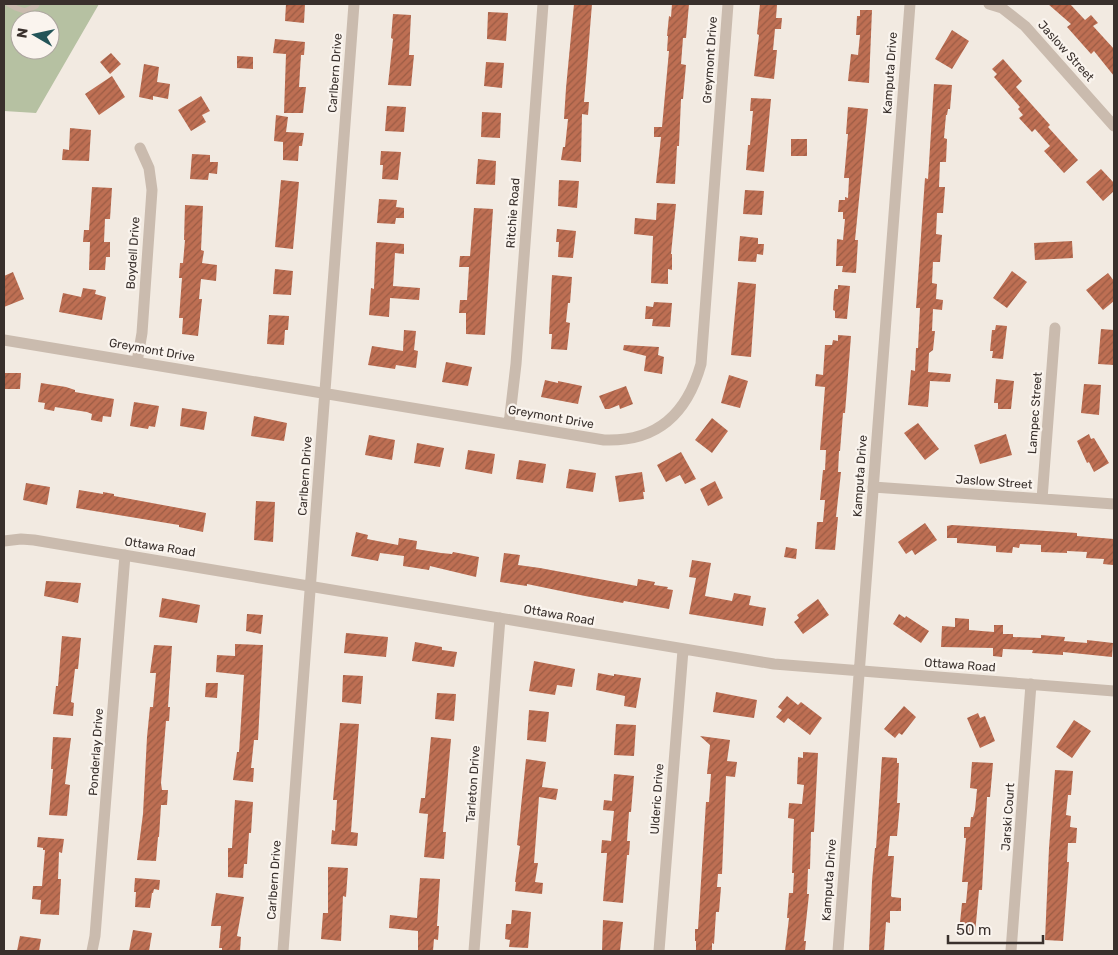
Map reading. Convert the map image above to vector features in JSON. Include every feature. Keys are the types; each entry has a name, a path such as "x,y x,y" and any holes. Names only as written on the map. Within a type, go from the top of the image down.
{"street":[{"name":"Carlbern Drive","path":"283,951 354,4"},
{"name":"Ritchie Road","path":"509,424 516,364 543,4"},
{"name":"Greymont Drive","path":"4,340 604,440 620,441 653,431 672,418 686,402 696,384 701,364 728,4"},
{"name":"Kamputa Drive","path":"838,951 910,4"},
{"name":"Jaslow Street","path":"989,4 1002,8 1025,26 1114,126"},
{"name":"Boydell Drive","path":"137,362 142,333 152,190 149,168 140,148"},
{"name":"Lampec Street","path":"1042,499 1055,328"},
{"name":"Jaslow Street","path":"873,487 1114,504"},
{"name":"Ottawa Road","path":"4,541 34,540 774,664 1114,691"},
{"name":"Ponderlay Drive","path":"92,951 95,936 125,555"},
{"name":"Tarleton Drive","path":"474,951 500,618"},
{"name":"Ulderic Drive","path":"659,951 683,650"},
{"name":"Jarski Court","path":"1011,951 1031,684"}],"lane":[{"path":"9,4 25,11 37,4"}],"green space":[{"path":"4,4 99,4 36,113 4,111"}],"building":[{"path":"286,4 305,4 304,23 285,21"},
{"path":"574,4 592,4 584,102 589,102 588,115 582,114 581,162 561,160 563,147 565,147 568,119 564,119"},
{"path":"672,4 689,4 686,38 683,38 681,64 686,65 683,99 681,99 675,184 656,183 661,137 654,137 654,127 662,127 669,51 667,51 667,36"},
{"path":"760,4 777,5 776,18 782,18 781,29 775,29 773,50 777,50 774,79 754,76 759,35 757,34"},
{"path":"1048,4 1070,4 1085,20 1091,15 1098,23 1093,26 1114,49 1114,76 1094,51 1091,54 1067,27 1071,24"},
{"path":"860,10 872,10 869,83 848,81 851,54 858,55 860,35 856,35 857,16 860,16"},
{"path":"488,12 508,13 506,41 487,39"},
{"path":"393,14 411,15 409,55 414,55 411,86 388,85 393,39 391,38"},
{"path":"952,30 969,41 952,69 935,59"},
{"path":"275,39 305,42 304,55 301,55 299,87 306,87 303,113 284,113 286,54 273,53"},
{"path":"111,53 121,64 110,74 100,62"},
{"path":"237,56 253,57 253,69 237,68"},
{"path":"1003,59 1022,81 1016,87 1050,125 1048,127 1078,160 1064,173 1044,151 1050,146 1035,129 1032,132 1019,118 1023,115 1018,109 1020,107 994,77 997,74 992,69"},
{"path":"486,62 504,63 502,88 484,86"},
{"path":"144,64 159,67 157,82 170,84 168,99 153,96 153,100 139,97"},
{"path":"112,76 125,97 99,115 85,94"},
{"path":"934,84 952,85 950,109 948,109 946,115 944,138 947,139 946,162 940,162 939,187 945,187 943,213 937,213 936,234 942,235 940,262 933,262 932,283 937,284 936,299 943,300 942,310 933,309 932,331 935,331 933,350 929,353 928,372 951,374 950,382 930,381 928,407 908,405 911,370 915,371 916,348 918,348 920,308 916,308 925,178 928,179"},
{"path":"201,96 210,111 202,115 206,122 191,131 178,110"},
{"path":"751,98 771,99 764,172 746,170 753,111 750,111"},
{"path":"387,106 406,107 404,132 385,131"},
{"path":"848,107 868,109 855,240 858,240 856,273 842,272 843,266 836,266 837,239 843,240 845,219 843,219 843,212 838,212 839,200 845,200 845,197 848,198 849,178 844,178 848,134 846,134"},
{"path":"482,112 501,113 500,138 481,137"},
{"path":"276,115 288,117 286,132 304,133 302,146 299,146 298,161 283,160 283,142 274,141"},
{"path":"70,128 91,130 89,161 62,160 63,149 69,150"},
{"path":"791,139 807,139 807,156 791,156"},
{"path":"381,151 401,152 398,180 382,179"},
{"path":"192,154 210,155 210,162 218,162 217,174 209,173 208,180 190,179"},
{"path":"478,159 496,161 495,185 476,184"},
{"path":"1101,169 1114,183 1114,191 1103,201 1086,182"},
{"path":"281,180 299,182 293,249 275,247"},
{"path":"559,180 579,181 577,208 558,206"},
{"path":"92,187 112,188 110,219 105,219 104,242 110,242 110,257 106,257 105,270 89,270 90,242 83,242 84,230 89,230"},
{"path":"745,190 764,191 762,215 743,214"},
{"path":"379,199 397,200 396,207 404,208 404,218 396,218 395,224 377,223"},
{"path":"657,203 676,204 671,254 672,270 668,269 668,284 651,283 653,236 634,234 635,218 656,220"},
{"path":"185,205 203,206 201,250 204,251 202,263 217,265 216,281 201,279 199,299 202,299 198,336 182,334 183,318 179,318 182,278 179,278 180,263 183,263 185,240"},
{"path":"474,208 493,209 485,335 466,334 466,313 459,313 460,300 467,300 469,267 459,267 460,256 470,256"},
{"path":"557,229 576,231 573,258 558,257 559,242 556,242"},
{"path":"740,236 758,238 758,244 764,244 763,255 757,254 756,262 738,261"},
{"path":"1072,241 1073,258 1035,260 1034,243"},
{"path":"376,242 404,244 404,254 395,253 393,286 420,288 419,300 390,298 389,317 369,315 371,288 374,289"},
{"path":"275,269 293,271 291,295 273,294"},
{"path":"1012,271 1027,282 1007,308 993,298"},
{"path":"13,272 24,299 4,307 4,276"},
{"path":"1108,273 1114,281 1114,301 1103,310 1086,290"},
{"path":"552,275 572,277 566,322 570,323 567,350 551,349 552,334 549,334"},
{"path":"738,282 756,284 751,357 731,355"},
{"path":"838,285 850,286 847,319 835,318 835,311 833,310 834,292 835,289 838,289"},
{"path":"83,288 96,290 95,294 106,297 102,320 59,312 63,293 81,297"},
{"path":"654,302 672,303 670,327 652,326 653,319 645,319 646,306 653,307"},
{"path":"269,315 289,316 288,330 285,330 284,345 267,344"},
{"path":"996,325 1007,326 1003,359 992,358 993,351 990,351 992,330 995,330"},
{"path":"1101,329 1114,330 1114,365 1098,364"},
{"path":"404,330 416,331 414,350 418,351 416,368 396,365 395,369 368,365 372,346 403,351"},
{"path":"838,335 851,336 845,413 843,413 839,451 838,472 841,472 836,517 838,517 835,550 815,549 817,522 823,522 825,500 820,500 826,450 820,450 825,387 815,386 816,374 823,375 825,345 832,345 833,340 838,341"},
{"path":"624,345 659,347 658,355 664,357 662,374 644,371 646,356 623,350"},
{"path":"446,362 472,367 468,386 442,382"},
{"path":"4,373 21,373 20,389 4,389"},
{"path":"729,375 748,381 740,408 721,403"},
{"path":"996,379 1014,381 1011,409 998,409 998,403 994,403"},
{"path":"545,380 582,386 578,404 541,397"},
{"path":"41,383 66,387 75,390 75,392 114,399 111,417 103,416 102,422 91,420 92,414 87,412 55,407 54,411 44,409 45,403 38,402"},
{"path":"1084,384 1101,385 1099,415 1081,413"},
{"path":"626,386 633,404 620,409 619,405 605,409 599,396"},
{"path":"134,402 159,406 155,427 149,426 148,429 130,426"},
{"path":"182,408 207,412 204,430 180,426"},
{"path":"254,416 287,423 284,441 251,436"},
{"path":"712,418 728,431 712,453 695,440"},
{"path":"918,423 939,449 925,460 904,433"},
{"path":"1006,434 1012,455 980,464 974,445"},
{"path":"1089,434 1091,439 1094,438 1109,463 1094,472 1089,462 1087,463 1077,441"},
{"path":"369,435 395,440 392,460 365,455"},
{"path":"417,443 444,448 440,467 414,463"},
{"path":"468,450 495,454 492,474 465,469"},
{"path":"681,452 696,479 685,484 680,475 666,482 657,465"},
{"path":"519,460 546,464 543,483 516,479"},
{"path":"569,469 596,473 593,492 566,488"},
{"path":"642,472 645,492 643,492 644,499 619,502 615,476"},
{"path":"715,481 723,498 708,506 700,489"},
{"path":"26,483 50,487 47,505 23,500"},
{"path":"79,490 103,494 103,492 114,494 114,496 206,513 203,532 179,527 179,525 76,508"},
{"path":"256,501 275,502 273,542 254,540"},
{"path":"925,523 937,540 915,555 912,550 906,554 898,542"},
{"path":"947,526 1077,533 1077,536 1114,539 1113,565 1103,564 1104,559 1086,558 1087,552 1041,552 1041,545 1020,544 1019,548 1013,547 1012,553 996,552 996,546 957,543 957,538 947,538"},
{"path":"356,532 368,535 367,539 398,545 399,538 417,541 416,549 452,554 453,552 479,557 476,577 430,566 429,570 403,566 404,556 380,553 378,561 351,556"},
{"path":"786,547 797,549 796,559 784,557"},
{"path":"504,553 520,555 518,565 637,586 638,579 655,582 654,585 668,587 667,589 673,590 669,609 624,601 623,603 527,584 527,586 500,582"},
{"path":"692,560 711,563 705,596 732,601 734,593 751,596 749,605 766,608 763,626 689,614 696,578 689,577"},
{"path":"46,581 81,583 78,603 44,596"},
{"path":"162,598 200,605 197,623 159,617"},
{"path":"818,599 829,615 803,634 794,622 799,618 797,615"},
{"path":"247,614 263,615 261,634 246,631"},
{"path":"899,614 905,618 906,616 929,631 921,643 893,624"},
{"path":"955,618 969,619 969,630 994,632 994,625 1003,625 1003,634 1013,634 1013,637 1041,638 1041,635 1065,637 1064,641 1087,643 1087,640 1113,643 1112,657 1063,652 1063,655 1032,653 1033,650 1003,649 1002,657 993,656 993,648 941,647 942,626 955,627"},
{"path":"346,633 388,637 386,657 344,653"},
{"path":"62,636 81,638 78,669 75,669 71,702 74,703 73,716 53,714 56,686 58,686"},
{"path":"415,642 442,647 442,650 457,652 454,667 412,661"},
{"path":"235,644 263,645 258,740 254,740 251,768 254,768 253,782 233,780 237,752 239,752 244,675 216,672 217,655 235,656"},
{"path":"154,645 172,646 168,707 170,707 169,721 166,721 161,783 162,790 168,790 167,805 161,805 156,861 137,860 143,814 150,707 153,707 156,673 150,673"},
{"path":"534,661 575,669 572,687 557,685 555,695 529,691"},
{"path":"598,673 641,678 636,708 624,706 625,696 596,690"},
{"path":"343,675 363,676 361,704 342,702"},
{"path":"206,683 218,683 217,698 205,697"},
{"path":"716,692 757,700 754,718 713,712"},
{"path":"437,693 456,694 454,721 435,719"},
{"path":"787,696 798,705 801,702 822,718 810,735 788,718 784,723 776,717 782,710 778,707"},
{"path":"904,706 916,717 902,735 899,733 895,738 884,729"},
{"path":"529,710 549,712 546,742 527,740"},
{"path":"978,713 980,718 985,716 995,741 980,748 967,718"},
{"path":"1074,720 1091,731 1072,758 1056,747"},
{"path":"340,723 359,724 351,832 358,833 357,846 331,844 332,830 335,831 337,800 333,800"},
{"path":"616,724 636,725 634,756 614,755"},
{"path":"700,736 730,740 727,761 737,762 735,777 726,776 722,874 718,874 717,887 721,887 719,912 716,912 712,951 696,951 695,941 695,929 698,929 706,802 709,802 711,774 707,774 710,745"},
{"path":"53,737 71,738 65,784 70,785 67,816 49,815 53,769 51,769"},
{"path":"431,737 451,739 443,832 446,832 444,859 424,857 428,814 419,813 421,798 425,798"},
{"path":"803,752 818,753 814,832 811,832 810,869 808,869 807,894 809,894 804,941 806,941 805,951 785,951 789,918 787,918 789,893 793,893 794,873 792,873 794,819 788,818 789,803 802,804 804,785 797,784 798,757 803,758"},
{"path":"882,757 897,758 897,763 899,763 897,803 900,803 897,836 890,836 888,856 894,856 891,896 901,898 901,911 890,911 890,923 886,922 884,951 869,951 872,881"},
{"path":"526,759 546,762 542,787 558,789 556,800 539,797 534,863 538,863 535,882 543,883 542,894 515,891 520,846 517,845"},
{"path":"972,762 993,763 990,797 987,797 982,890 979,890 975,934 959,932 962,903 966,903 968,882 962,882 966,838 964,838 964,827 970,827 971,817 973,817 975,810 977,789 970,788"},
{"path":"1055,770 1073,771 1071,795 1068,795 1066,815 1071,816 1070,827 1077,828 1076,843 1068,843 1067,862 1069,862 1063,941 1045,940"},
{"path":"614,774 634,776 631,812 629,812 627,841 630,841 623,903 603,901 607,853 601,853 602,840 611,841 614,811 603,810 604,800 612,801"},
{"path":"235,800 253,802 247,864 244,864 243,878 228,877 228,848 232,848"},
{"path":"38,837 64,839 62,853 59,852 58,879 61,879 59,915 40,914 41,900 32,899 33,886 42,886 45,850 37,847"},
{"path":"328,867 348,868 346,897 343,896 341,941 321,939 323,913 328,913"},
{"path":"135,878 160,880 159,890 154,889 152,893 150,908 135,907"},
{"path":"420,878 440,879 438,940 434,939 433,951 418,951 418,931 389,928 390,915 417,918"},
{"path":"216,893 244,897 237,936 241,937 240,951 222,951 222,948 219,948 221,926 211,926"},
{"path":"512,910 531,912 528,948 509,947 510,940 505,939 506,924 511,924"},
{"path":"603,920 623,922 620,951 602,951"},
{"path":"133,930 152,933 149,951 129,951"},
{"path":"20,936 41,939 39,951 17,951"}]}
